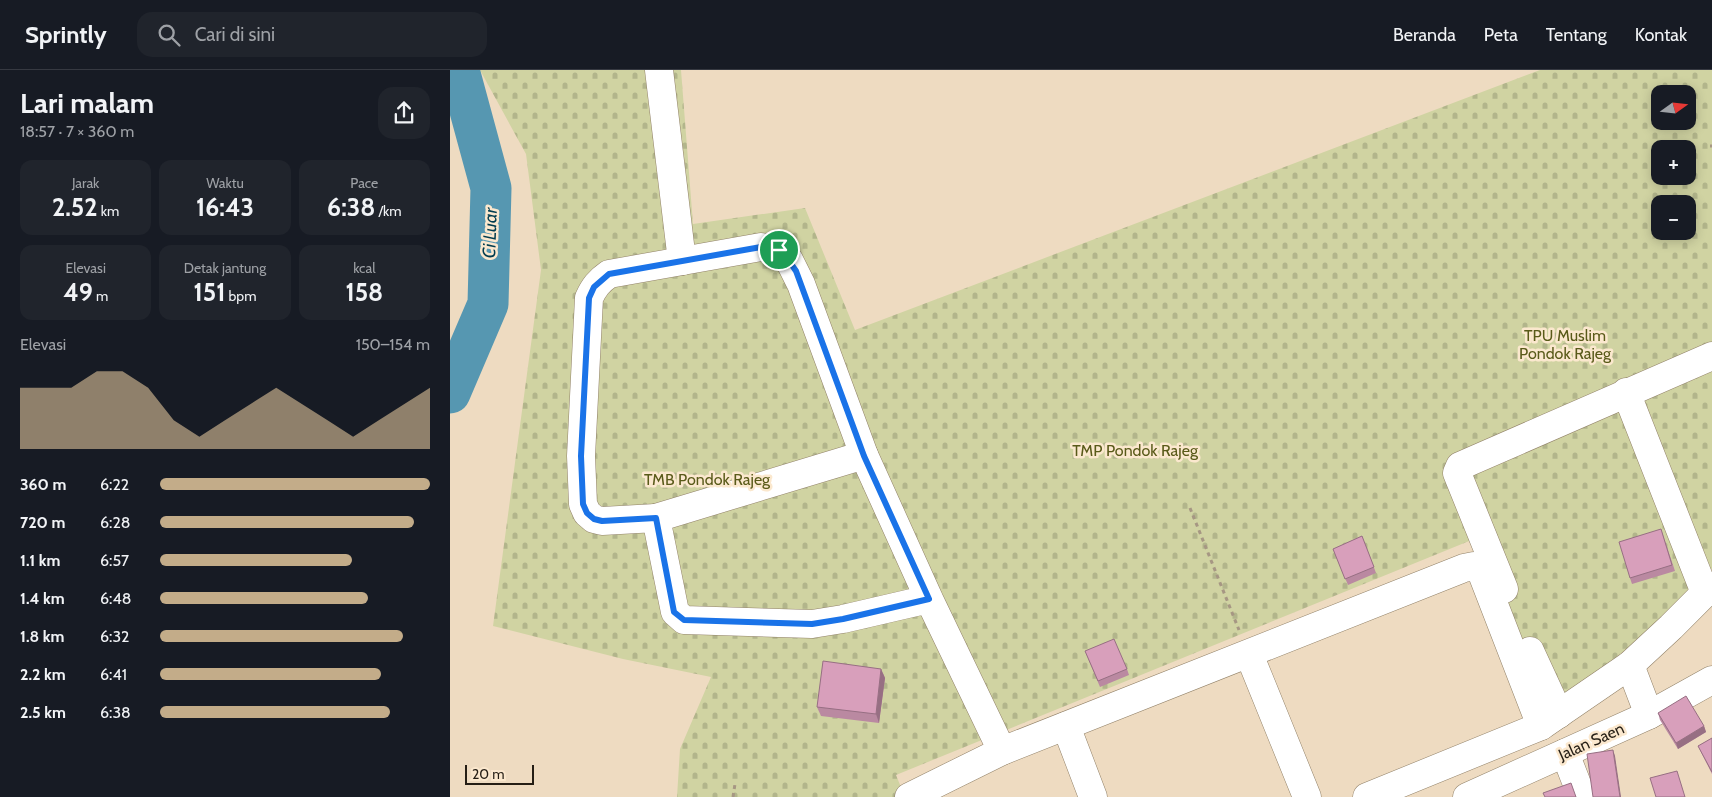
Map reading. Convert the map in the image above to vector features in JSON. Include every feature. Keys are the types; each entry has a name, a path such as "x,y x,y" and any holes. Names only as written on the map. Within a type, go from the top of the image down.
{"street":[{"path":"659,70 682,261"},
{"path":"864,456 656,518 602,521 594,519 587,513 583,504 581,456 589,298 594,287 609,274 761,247 779,250 789,260 801,284 864,456 929,599 1002,752"},
{"path":"1550,720 1517,622 1457,473 1460,466 1712,356"},
{"path":"1367,797 1550,720 1631,667 1708,590 1626,392"},
{"path":"656,518 674,612 684,620 812,624 843,619 929,599"},
{"path":"909,797 1002,752 1464,568 1474,566 1481,571 1550,720"},
{"path":"1248,654 1307,797"},
{"path":"1631,667 1648,712"},
{"name":"Jalan Saen","path":"1467,797 1565,753 1712,680"},
{"path":"1066,726 1093,797"},
{"path":"1565,753 1582,797"}],"path":[{"path":"1190,508 1248,654"},
{"path":"733,797 735,784"}],"green space":[{"path":"480,70 681,70 693,224 805,208 855,330 1540,70 1712,70 1712,569 1642,637 1545,713 1479,537 896,775 905,797 677,797 680,749 711,677 623,659 493,626 541,270 526,154"}],"building":[{"path":"1661,529 1672,565 1630,578 1619,542"},
{"path":"1362,536 1374,567 1345,579 1333,549"},
{"path":"1114,639 1127,669 1098,681 1085,651"},
{"path":"823,661 881,669 876,714 817,707"},
{"path":"1686,696 1704,726 1676,743 1658,713"},
{"path":"1712,738 1712,772 1698,746"},
{"path":"1613,750 1620,797 1593,797 1587,754"},
{"path":"1677,771 1685,797 1656,797 1650,778"},
{"path":"1571,783 1576,797 1545,797 1543,793"}],"waterway":[{"name":"Ci Luar","path":"450,393 488,304 491,188 459,70"}],"route":[{"path":"761,247 779,250 796,271 864,456 929,599 843,619 812,624 684,620 674,612 656,518 602,521 594,519 587,513 583,504 581,456 589,298 594,287 609,274 761,247"}],"park label":[{"name":"TPU Muslim Pondok Rajeg","path":"1565,344"},
{"name":"TMP Pondok Rajeg","path":"1135,450"},
{"name":"TMB Pondok Rajeg","path":"707,479"}]}
